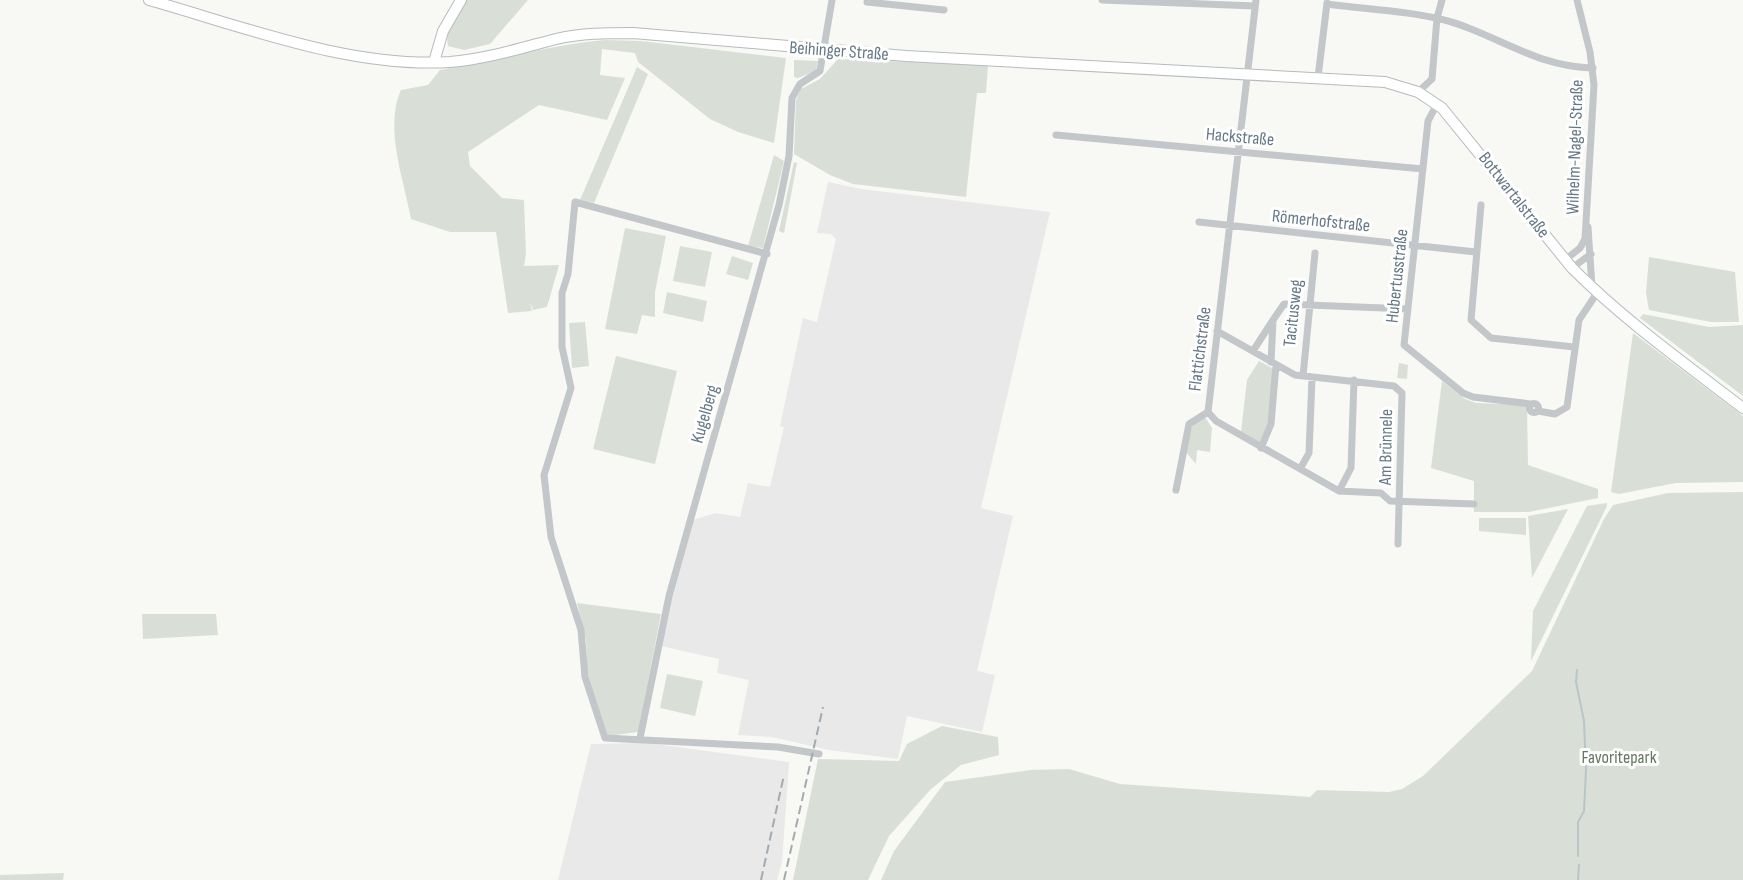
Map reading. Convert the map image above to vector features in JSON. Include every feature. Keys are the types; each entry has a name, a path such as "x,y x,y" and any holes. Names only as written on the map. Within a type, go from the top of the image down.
{"main road":[{"name":"Beihinger Straße","path":"149,0 360,58 400,62 472,60 557,39 598,33 633,33 825,50 1248,75"},
{"path":"434,62 443,31 460,0"},
{"name":"Bottwartalstraße","path":"1248,75 1385,82 1418,92 1437,104 1454,120 1568,264 1595,291 1743,408"}],"street":[{"path":"825,50 832,0"},
{"path":"1102,0 1256,3"},
{"path":"1418,92 1432,79 1437,18 1442,0"},
{"name":"Wilhelm-Nagel-Straße","path":"1577,0 1593,68 1595,103 1588,224 1590,274 1595,291"},
{"path":"867,2 923,4 944,10"},
{"path":"1318,77 1327,2 1437,18 1542,60 1575,68 1593,68"},
{"name":"Flattichstraße","path":"1256,3 1208,412 1216,421 1339,491 1382,493 1388,500 1400,501"},
{"name":"Kugelberg","path":"640,738 669,596 767,254 789,156 792,98 800,84 820,71 825,50"},
{"name":"Hubertusstraße","path":"1437,104 1428,121 1404,345 1463,393 1473,397 1531,404 1530,411 1555,414 1567,406 1574,347"},
{"name":"Hackstraße","path":"1056,135 1423,169"},
{"path":"767,254 575,202 568,274 562,293 562,347 571,388 544,474 552,537 581,630 585,677 605,738 640,738 778,747 819,754"},
{"path":"1481,205 1471,314 1475,324 1491,338 1574,347 1582,312 1595,291"},
{"name":"Römerhofstraße","path":"1199,222 1476,252"},
{"name":"Wilhelm-Nagel-Straße","path":"1568,264 1583,244 1588,224"},
{"name":"Tacitusweg","path":"1303,376 1314,253"},
{"path":"1568,264 1591,254"},
{"path":"1253,351 1284,304 1408,309"},
{"path":"1261,448 1271,424 1275,323 1273,320"},
{"path":"1217,331 1273,363 1303,376 1354,380 1351,468 1339,491"},
{"path":"1300,469 1309,453 1312,378"},
{"name":"Am Brünnele","path":"1354,380 1394,386 1402,393 1398,544"},
{"path":"1176,490 1189,424 1208,412"},
{"name":"Am Brünnele","path":"1400,501 1474,504"}],"shaded area":[{"path":"828,182 861,189 1050,212 981,508 1013,516 977,671 995,675 982,732 907,716 898,759 829,750 772,737 738,735 749,680 717,673 719,659 661,646 676,578 693,520 715,513 740,517 748,483 770,487 784,427 780,426 803,318 817,322 836,239 831,234 817,233"},
{"path":"647,743 789,762 782,862 777,880 558,880 591,744"}],"green space":[{"path":"466,0 528,0 490,44 464,50 448,46 447,39 452,22"},
{"path":"605,40 641,41 786,58 774,143 738,132 710,119 638,62 635,53 602,49 600,75 625,78 607,120 539,105 468,152 470,166 502,198 524,200 526,254 524,266 559,265 547,307 533,310 530,302 532,311 508,313 496,232 450,232 411,219 395,137 396,105 401,90 428,85 440,70"},
{"path":"838,59 988,65 986,93 977,93 966,197 853,184 830,175 794,154 796,100 801,89 820,79"},
{"path":"794,60 818,61 816,71 798,78 794,77"},
{"path":"637,67 648,74 594,203 580,200"},
{"path":"774,155 784,161 763,248 748,246"},
{"path":"794,162 797,163 784,233 779,231"},
{"path":"625,228 666,236 655,292 655,317 642,315 637,334 605,329"},
{"path":"680,246 712,252 705,287 673,281"},
{"path":"732,256 753,263 748,280 726,274"},
{"path":"1649,257 1735,272 1739,322 1711,322 1649,310 1646,293"},
{"path":"667,292 707,301 703,322 663,313"},
{"path":"1643,314 1709,327 1743,325 1743,396 1640,318"},
{"path":"585,322 589,366 572,368 569,323"},
{"path":"1633,333 1743,416 1743,482 1676,483 1619,494 1611,492"},
{"path":"616,356 677,371 655,464 593,449"},
{"path":"1259,361 1274,369 1269,424 1260,442 1241,432 1247,380"},
{"path":"1399,363 1408,365 1407,379 1397,378"},
{"path":"1442,381 1465,399 1476,403 1527,405 1528,465 1598,489 1598,498 1529,512 1474,512 1474,481 1431,468"},
{"path":"1205,417 1212,428 1210,452 1197,450 1196,464 1185,451 1193,424"},
{"name":"Favoritepark","path":"1743,492 1743,880 881,880 894,851 945,782 1031,770 1069,769 1120,784 1310,797 1317,790 1389,792 1402,789 1423,776 1532,671 1604,519 1613,505 1668,493"},
{"path":"1607,503 1531,661 1533,611 1587,506"},
{"path":"1568,509 1532,578 1528,516"},
{"path":"1479,518 1526,518 1526,535 1479,531"},
{"path":"577,603 661,614 638,732 608,736 591,688 587,668 586,640"},
{"path":"142,614 216,614 218,635 143,639"},
{"path":"667,674 703,681 695,716 660,708"},
{"path":"942,726 998,737 999,755 961,765 930,790 889,836 868,880 793,880 818,759 899,761 907,744"},
{"path":"64,873 63,880 0,880 0,875"}],"waterway":[{"path":"1577,670 1576,682 1584,721 1586,770 1584,811 1578,822 1578,856"},
{"path":"1578,880 1579,865"}],"railway":[{"path":"784,880 823,707"},
{"path":"761,880 784,775"}]}
